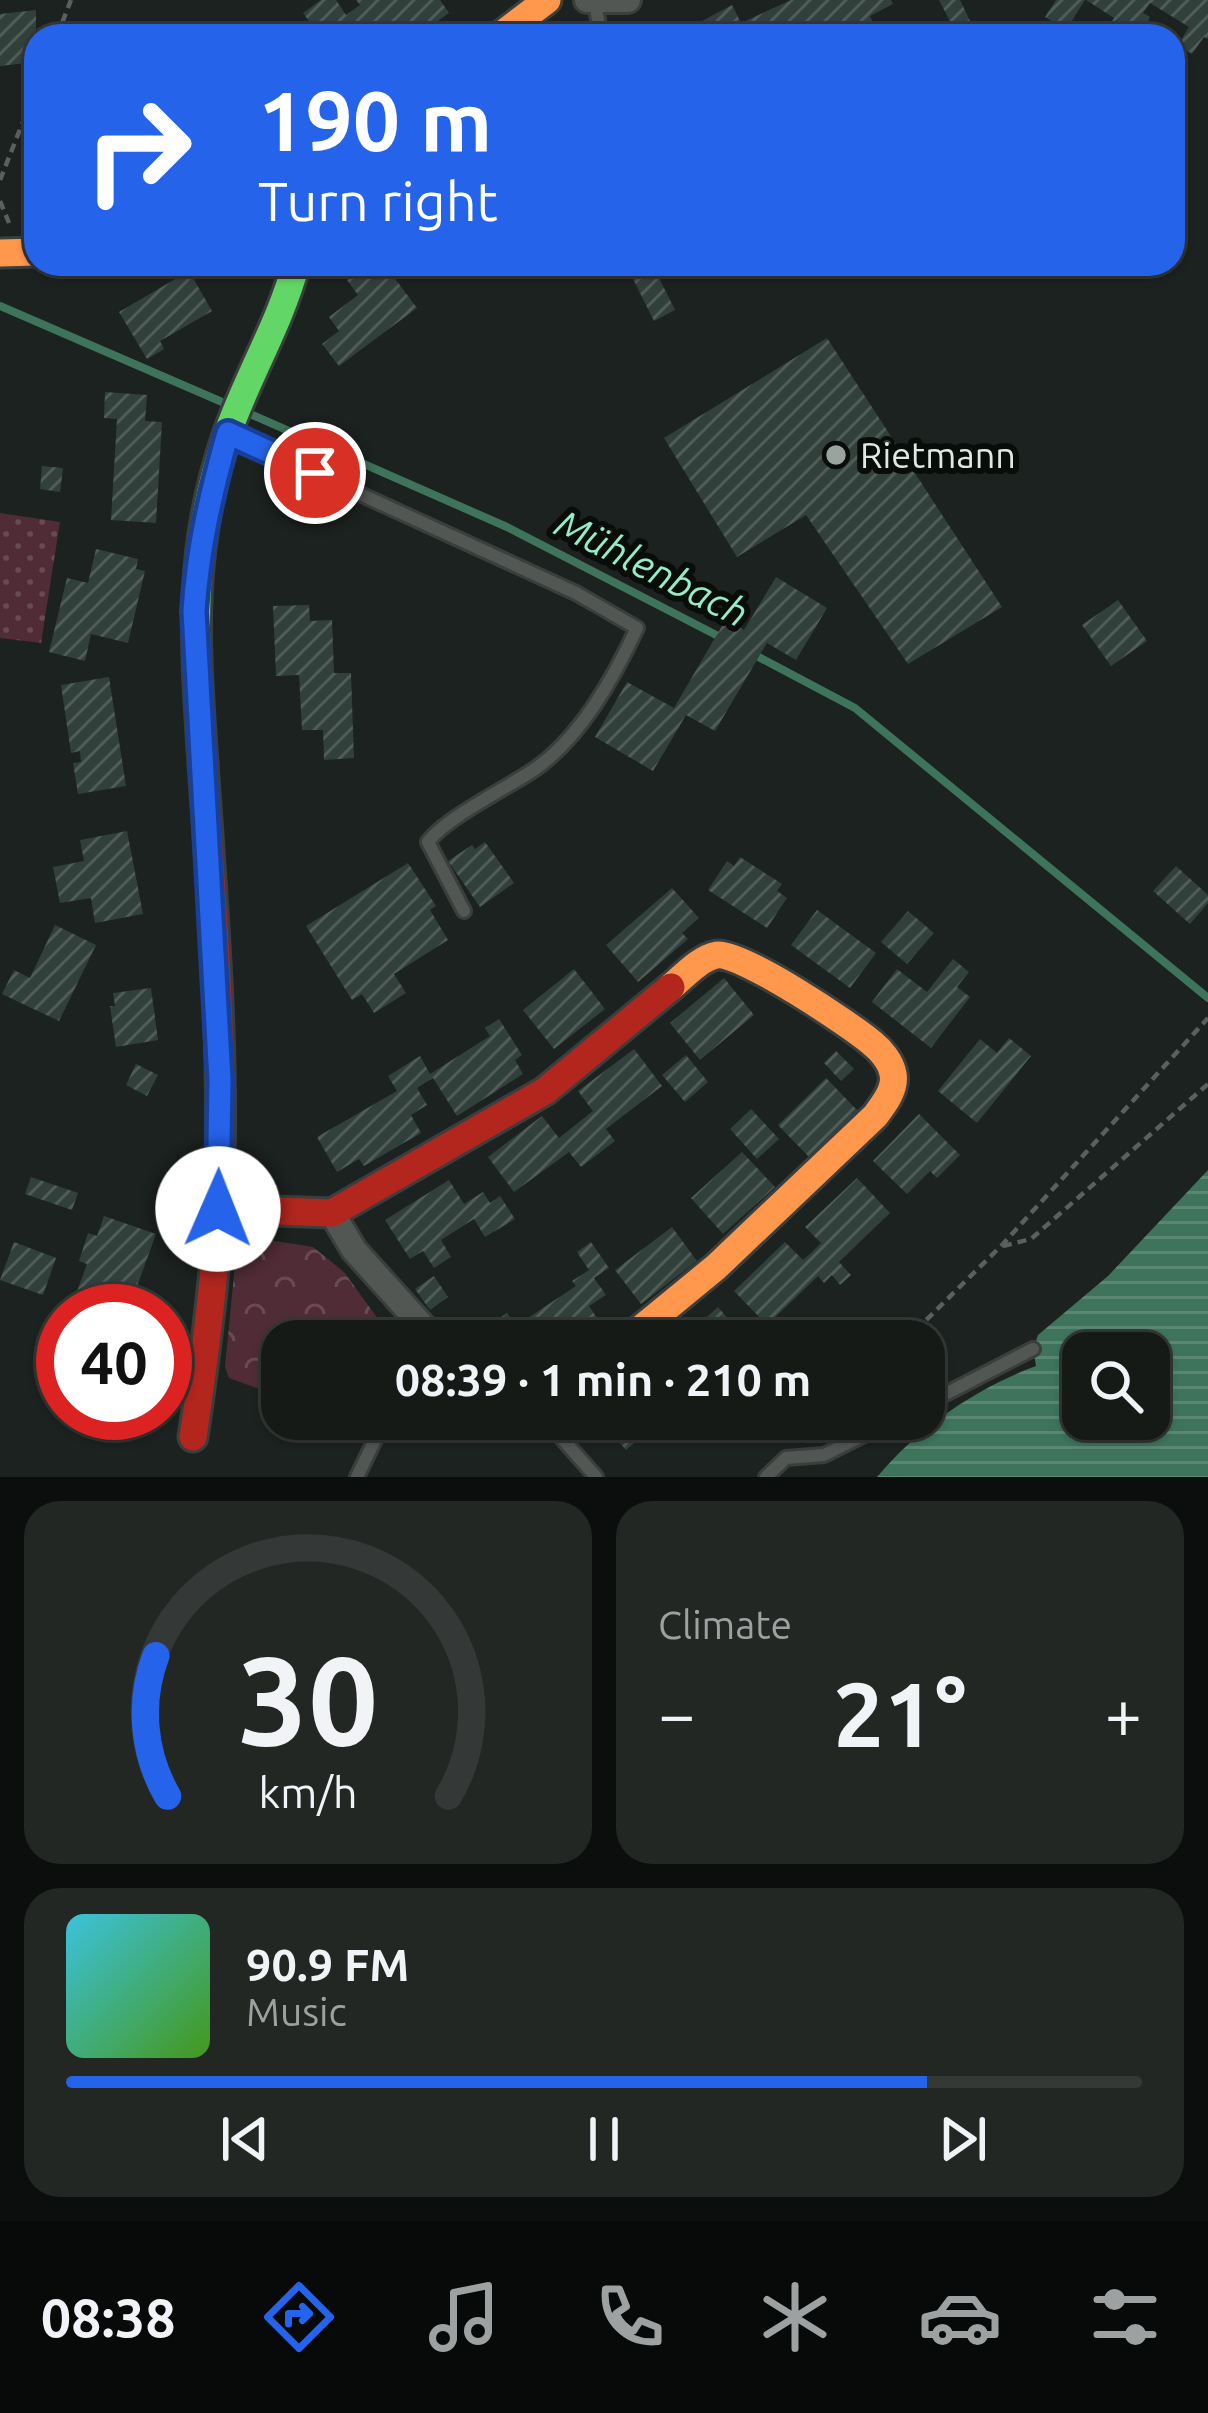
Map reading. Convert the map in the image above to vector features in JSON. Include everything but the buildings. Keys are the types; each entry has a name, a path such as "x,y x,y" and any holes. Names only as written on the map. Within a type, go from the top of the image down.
{"street":[{"path":"516,24 547,0"},
{"path":"591,1 628,0"},
{"path":"193,1437 206,1369 218,1209 220,1080 194,611 203,524 228,433 291,276"},
{"path":"218,1209 332,1213 545,1091 698,964 719,954 745,960 872,1042 887,1058 896,1079 875,1116 716,1268 652,1320"},
{"path":"332,1213 354,1250 414,1320"}],"lane":[{"path":"228,433 576,593 638,628 604,690 561,746 541,765 428,842 464,910"},
{"path":"945,1394 1033,1349"},
{"path":"357,1477 375,1440"},
{"path":"563,1440 596,1477"},
{"path":"766,1477 786,1458 824,1455 854,1440"}],"path":[{"path":"0,180 24,119"},
{"path":"926,1320 1002,1246 1208,1018"},
{"path":"1002,1246 1031,1238 1208,1084"}],"green space":[{"path":"0,513 60,522 41,643 0,638"},
{"path":"263,1239 313,1247 344,1272 379,1320 261,1320 261,1389 229,1378 225,1367 236,1255"}],"shaded area":[{"path":"1208,1170 1208,1477 877,1477 913,1440 945,1440 949,1411 1036,1366 1033,1349 1038,1335 1108,1276"}],"waterway":[{"name":"Mühlenbach","path":"0,306 229,405"},
{"name":"Mühlenbach","path":"248,413 507,527 722,638"},
{"name":"Mühlenbach","path":"751,653 855,708 1208,998"}],"traffic: fast":[{"path":"203,764 197,598 205,519 227,435 292,276"}],"traffic: slow":[{"path":"516,24 547,0"},
{"path":"0,253 24,252"},
{"path":"652,1320 716,1267 875,1116 893,1080 888,1061 872,1043 771,976 729,957 711,957 671,987"}],"traffic: jam":[{"path":"193,1437 213,1286 221,1118 203,764"},
{"path":"218,1209 332,1213 545,1091 671,987"}],"place":[{"name":"Rietmann","path":"836,455"}],"route":[{"path":"218,1209 220,1080 194,611 197,568 203,524 228,433 315,473"}]}
